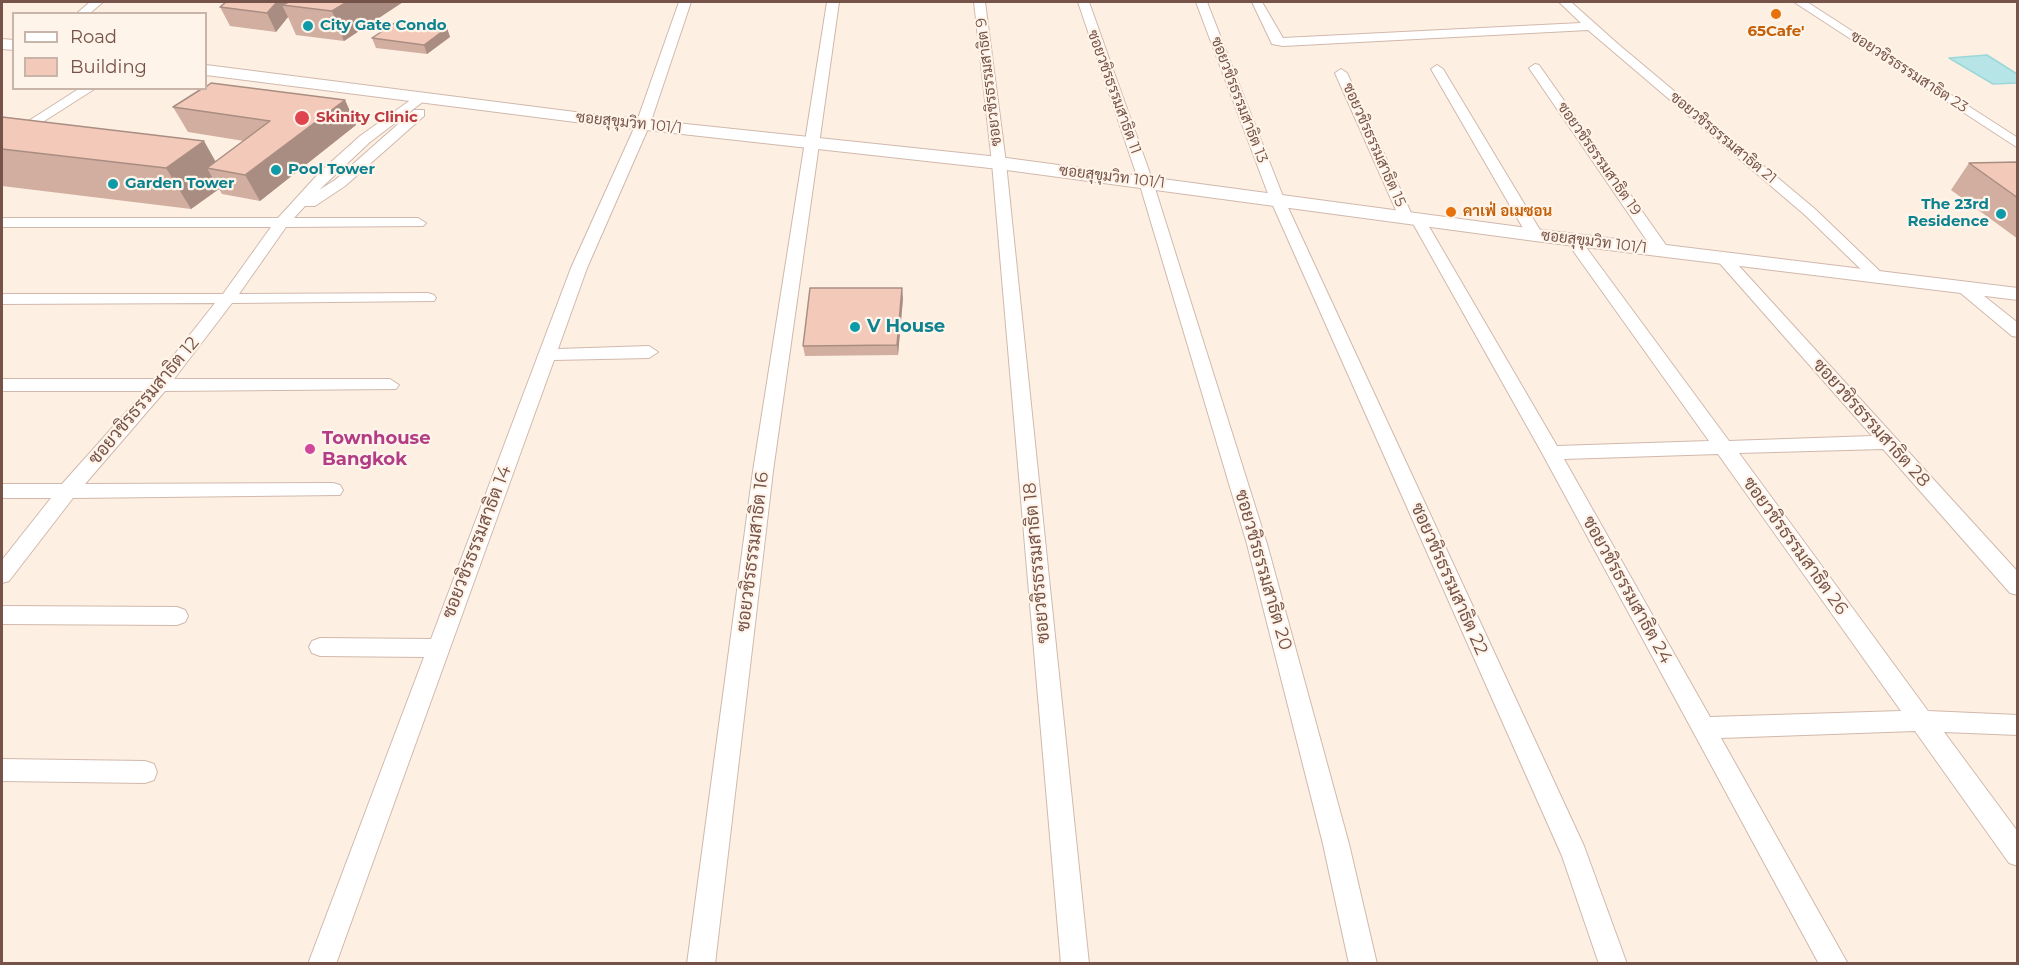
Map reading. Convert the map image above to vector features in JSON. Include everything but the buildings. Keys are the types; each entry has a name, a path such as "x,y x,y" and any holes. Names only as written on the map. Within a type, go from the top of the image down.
{"street":[{"path":"84,12 97,2"},
{"name":"ซอยวชิรธรรมสาธิต 14","path":"321,963 579,268 643,124 685,2"},
{"name":"ซอยวชิรธรรมสาธิต 16","path":"700,963 763,471 833,2"},
{"name":"ซอยวชิรธรรมสาธิต 9","path":"980,2 999,163"},
{"name":"ซอยวชิรธรรมสาธิต 11","path":"1083,2 1146,182"},
{"name":"ซอยวชิรธรรมสาธิต 13","path":"1201,2 1276,199"},
{"path":"1257,2 1276,40 1283,42 1592,26"},
{"name":"ซอยวชิรธรรมสาธิต 21","path":"1565,2 1810,212 1879,278"},
{"name":"ซอยวชิรธรรมสาธิต 23","path":"1800,2 2018,144"},
{"name":"ซอยวชิรธรรมสาธิต 19","path":"1535,68 1662,251"},
{"path":"1437,69 1535,235"},
{"name":"ซอยสุขุมวิท 101/1","path":"207,70 428,99 999,163 1535,235 2018,294"},
{"name":"ซอยวชิรธรรมสาธิต 15","path":"1341,73 1412,217"},
{"path":"2,131 71,90"},
{"path":"2,144 87,90"},
{"name":"ซอยวชิรธรรมสาธิต 12","path":"2,575 67,491 160,385 228,298 281,224 340,183 428,99"},
{"name":"ซอยวชิรธรรมสาธิต 18","path":"999,163 1075,963"},
{"name":"ซอยวชิรธรรมสาธิต 20","path":"1146,182 1257,544 1336,844 1363,963"},
{"name":"ซอยวชิรธรรมสาธิต 22","path":"1276,199 1575,855 1613,963"},
{"name":"ซอยวชิรธรรมสาธิต 24","path":"1412,217 1551,453 1834,963"},
{"path":"2,222 418,223"},
{"name":"ซอยวชิรธรรมสาธิต 26","path":"1572,238 2018,854"},
{"name":"ซอยวชิรธรรมสาธิต 28","path":"1723,258 2018,587"},
{"path":"1963,287 2018,332"},
{"path":"2,299 428,298"},
{"path":"547,356 649,352"},
{"path":"2,385 390,385"},
{"path":"1551,453 1888,442"},
{"path":"2,491 333,490"},
{"path":"2,615 177,616"},
{"path":"320,647 437,648"},
{"path":"1704,728 1923,721 2018,724"},
{"path":"2,770 145,772"}],"water":[{"path":"1987,55 2017,74 2017,83 1993,84 1949,58"}],"place":[{"name":"65Cafe'","path":"1776,14"},
{"name":"City Gate Condo","path":"308,26"},
{"name":"Skinity Clinic","path":"302,118"},
{"name":"Pool Tower","path":"276,170"},
{"name":"Garden Tower","path":"113,184"},
{"name":"คาเฟ่ อเมซอน","path":"1451,212"},
{"name":"The 23rd Residence","path":"2001,214"},
{"name":"V House","path":"855,327"},
{"name":"Townhouse Bangkok","path":"310,449"}]}
